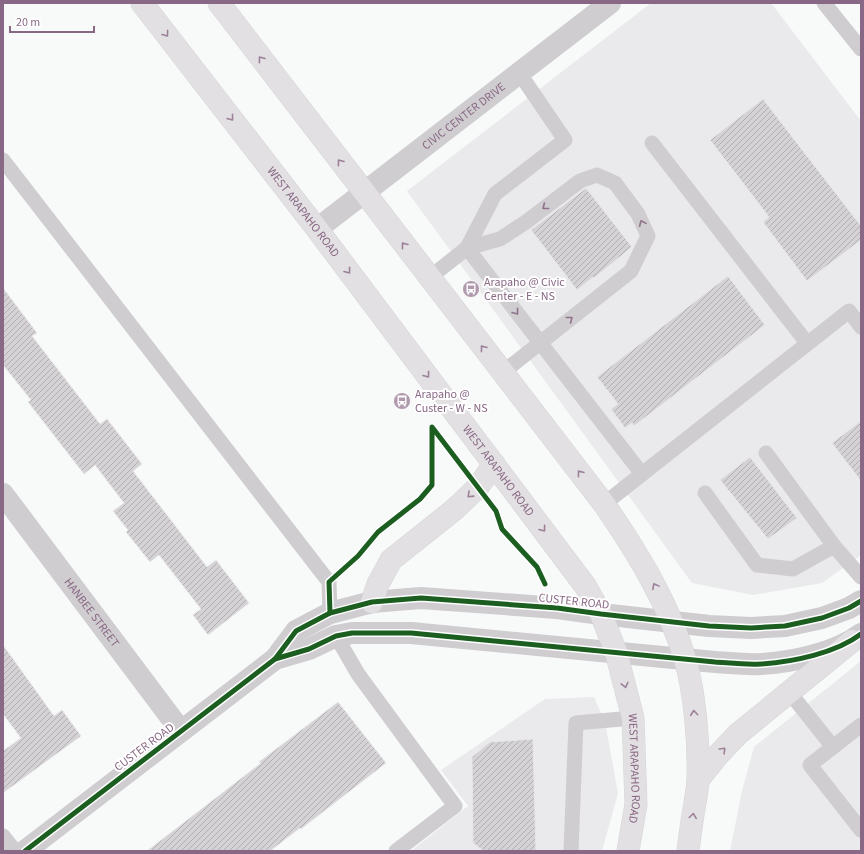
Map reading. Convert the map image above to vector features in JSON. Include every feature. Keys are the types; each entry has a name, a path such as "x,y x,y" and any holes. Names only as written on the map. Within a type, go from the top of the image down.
{"main road":[{"name":"WEST ARAPAHO ROAD","path":"142,3 316,229 580,577 601,614 616,652 633,718 636,804 628,851"},
{"path":"219,3 604,504 633,547 657,589 685,659 692,690 697,741 698,780 688,851"},
{"path":"372,602 378,584 391,560 455,509 478,487 494,464"},
{"path":"698,780 718,755 738,734 857,637"}],"street":[{"name":"CIVIC CENTER DRIVE","path":"316,229 520,74 610,3"},
{"name":"HANBEE STREET","path":"3,494 181,731"},
{"name":"CUSTER ROAD","path":"25,851 275,659 296,631 330,613 372,602 421,598 557,608 709,626 751,628 785,626 822,618 849,608 861,601"},
{"name":"CUSTER ROAD","path":"275,659 309,649 336,636 352,633 411,633 715,662 760,664 808,658 857,637"}],"lane":[{"path":"824,3 861,49"},
{"path":"467,248 494,194 565,140 520,74"},
{"path":"652,143 807,343"},
{"path":"3,160 329,582 330,613"},
{"path":"429,278 467,248 500,239 526,222 580,180 597,175 615,183 638,214 648,236 631,271 502,373"},
{"path":"467,248 642,474"},
{"path":"604,504 849,311 861,327"},
{"path":"766,453 834,546 861,577"},
{"path":"705,493 757,565 793,570 834,546"},
{"path":"336,636 358,674 455,806 396,851"},
{"path":"790,693 833,747"},
{"path":"571,851 576,723 633,718"},
{"path":"861,725 810,765 861,830"},
{"path":"3,836 15,851"}],"shaded area":[{"path":"651,3 771,3 861,121 861,555 822,583 753,595 692,583 407,191"},
{"path":"861,661 861,851 730,851 742,791 754,747"},
{"path":"594,697 605,722 618,793 602,851 411,851 468,806 441,770 545,699"}],"building":[{"path":"763,99 861,226 861,240 807,281 763,222 769,217 710,140"},
{"path":"586,188 632,247 577,290 531,230"},
{"path":"728,276 765,325 634,426 632,423 625,428 611,409 618,404 597,377"},
{"path":"3,288 37,333 32,336 100,424 107,419 142,464 133,471 207,567 216,560 249,603 208,635 193,615 201,609 159,555 150,562 126,532 128,530 113,511 124,503 95,465 84,474 28,402 31,400 3,365"},
{"path":"861,421 861,481 832,443"},
{"path":"750,457 797,518 768,539 720,480"},
{"path":"3,645 54,716 62,710 81,736 3,793 3,751 21,738 3,714"},
{"path":"338,702 386,763 301,829 300,828 270,851 147,851 261,763 259,762"},
{"path":"533,739 536,851 484,851 473,843 472,757 490,742"}],"cycle path":[{"path":"330,613 329,582 358,556 378,532 420,499 432,485 432,427 496,511 502,529 537,567 545,584"},
{"path":"25,851 275,659 296,631 330,613 372,602 421,598 557,608 709,626 751,628 785,626 822,618 849,608 861,601"},
{"path":"275,659 309,649 336,636 352,633 411,633 715,662 755,664 800,659 827,651 851,641 861,634"}],"place":[{"name":"Arapaho @ Civic Center - E - NS","path":"471,289"},
{"name":"Arapaho @ Custer - W - NS","path":"402,401"}]}
